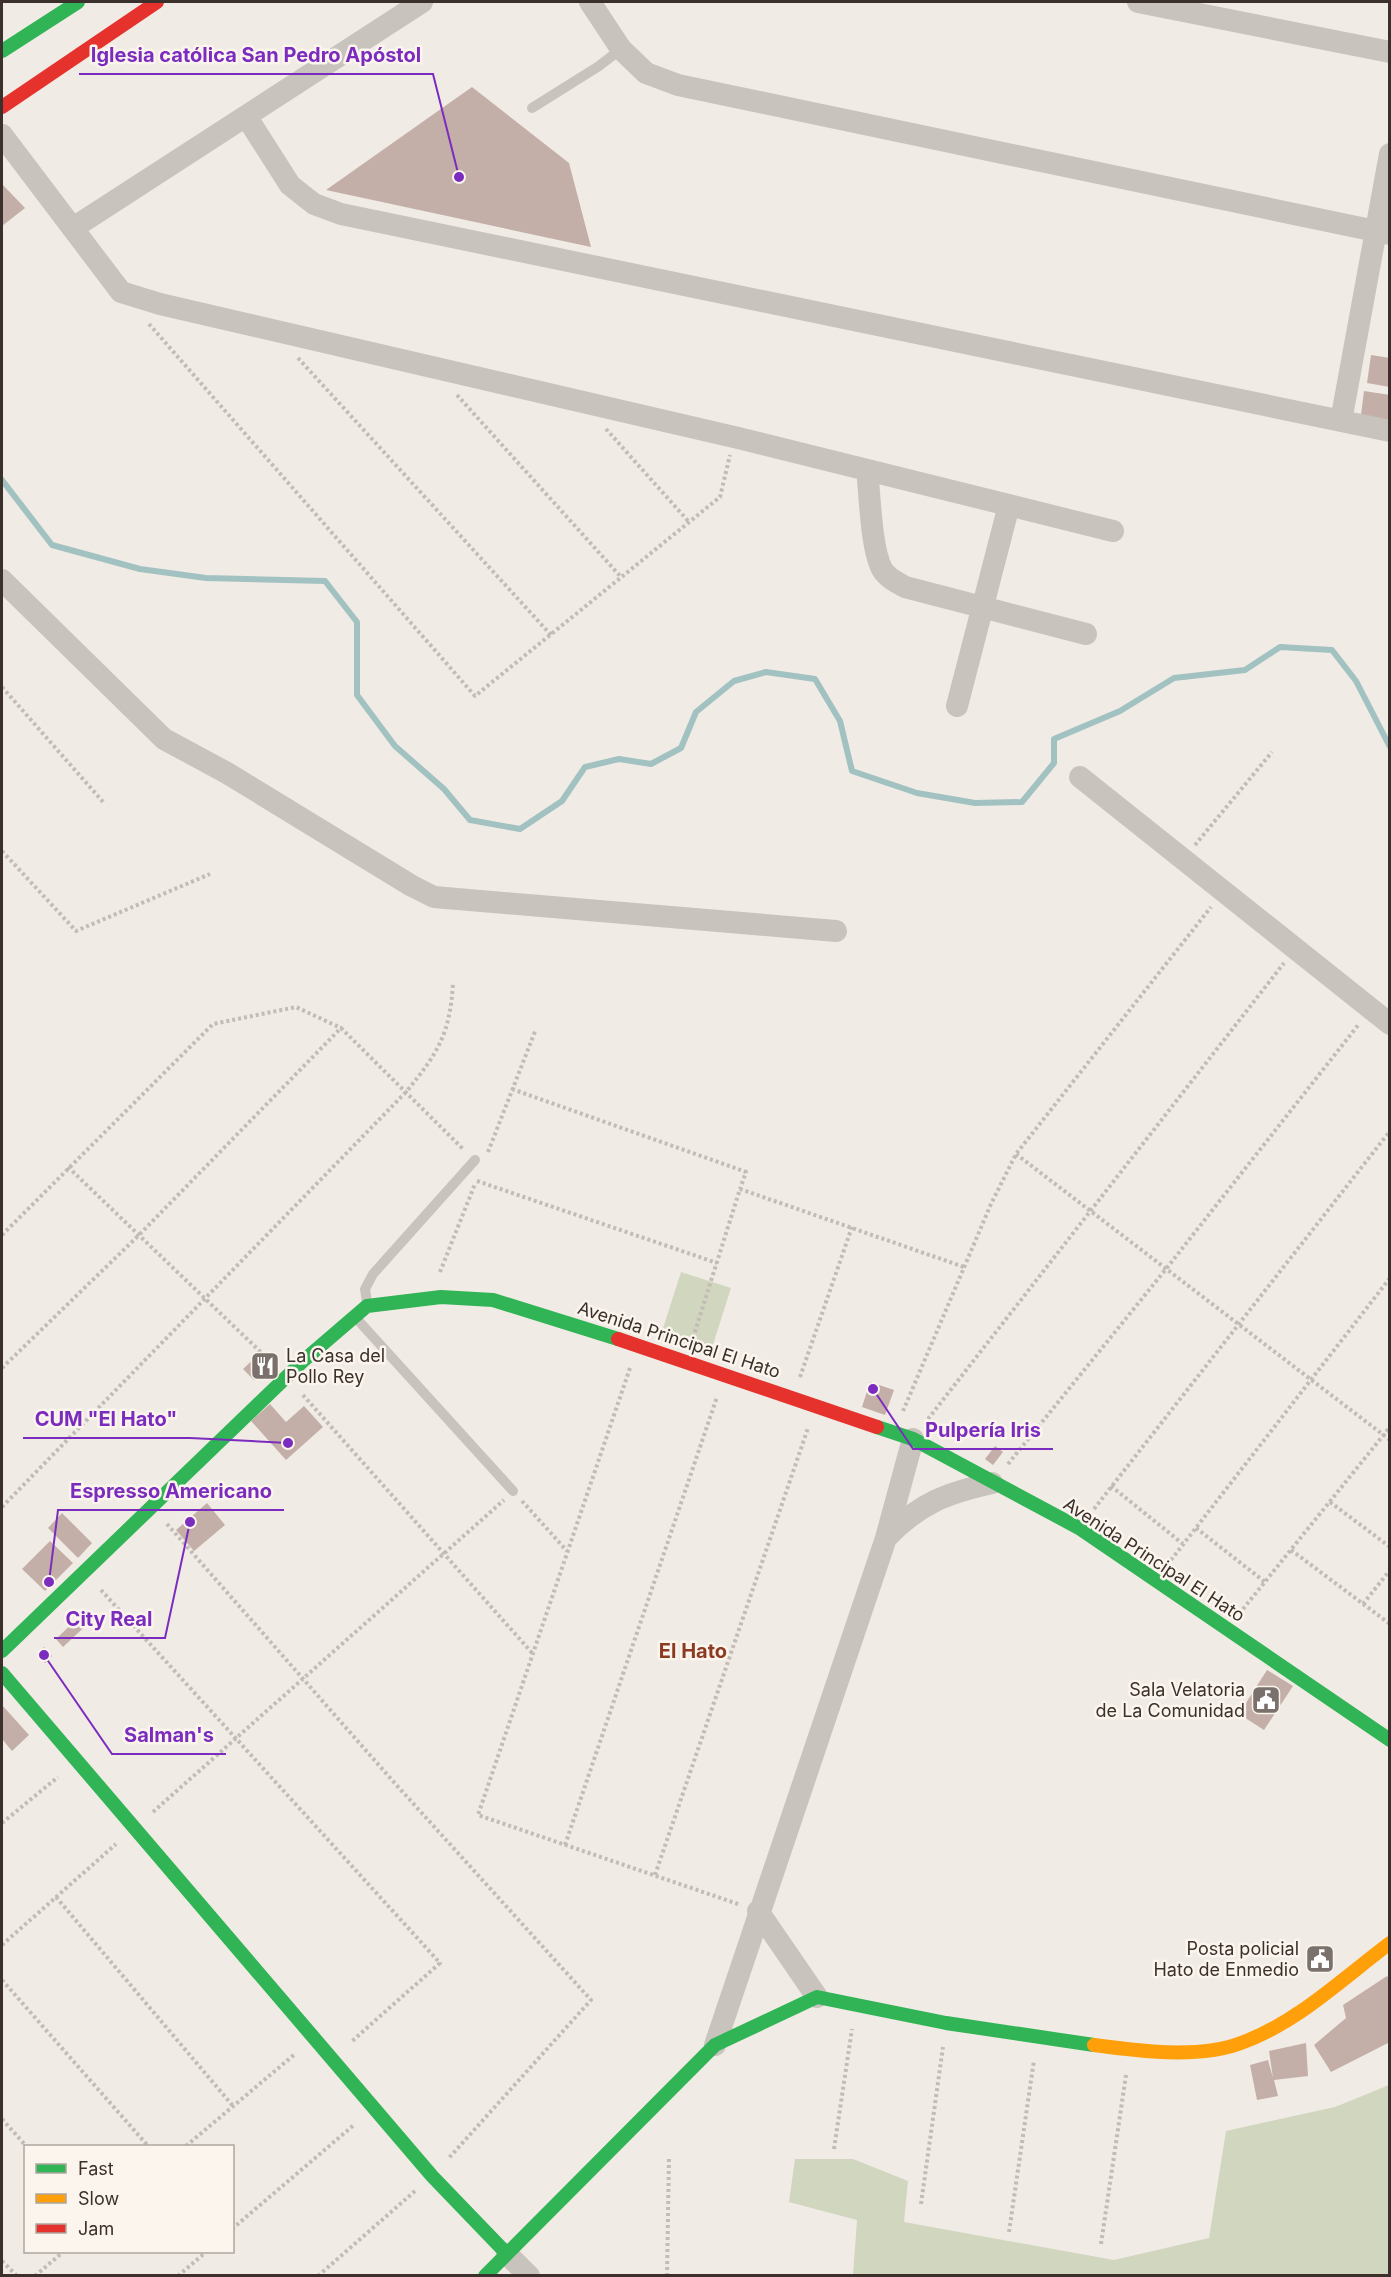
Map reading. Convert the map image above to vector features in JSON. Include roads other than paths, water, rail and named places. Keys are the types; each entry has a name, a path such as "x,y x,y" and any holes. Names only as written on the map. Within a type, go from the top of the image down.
{"main road":[{"path":"3,46 29,35 78,2"},
{"path":"2,107 157,2"},
{"name":"Avenida Principal El Hato","path":"367,1306 441,1297 493,1300 572,1323 904,1435 1078,1528 1389,1740"},
{"path":"2,1651 286,1377 367,1306"},
{"path":"2,1672 432,2176 507,2254"},
{"path":"485,2276 715,2045 817,1997 946,2023 1130,2050 1178,2052 1240,2044 1284,2023 1389,1943"}],"street":[{"path":"29,35 57,2"},
{"path":"73,228 422,2"},
{"path":"590,2 621,49 646,73 678,85 1382,233"},
{"path":"1138,2 1234,11 1389,52"},
{"path":"246,116 290,185 314,204 341,214 1389,431"},
{"path":"2,135 23,167 121,292 160,304 734,437 1113,531"},
{"path":"1341,421 1382,233 1389,154"},
{"path":"867,470 877,552 883,570 904,587 1086,634"},
{"path":"957,706 1009,505"},
{"path":"2,580 164,739 227,773 412,886 434,897 836,932"},
{"path":"1080,777 1389,1024"},
{"path":"715,2045 758,1911 886,1538 904,1435"},
{"path":"886,1538 907,1516 932,1500 992,1483"},
{"path":"758,1911 817,1997"},
{"path":"507,2254 530,2276"}],"lane":[{"path":"532,108 599,66 621,49"},
{"path":"367,1306 365,1289 373,1274 475,1160"},
{"path":"355,1317 513,1491"}],"waterway":[{"path":"2,480 52,545 140,569 206,578 325,581 357,622 357,695 395,746 444,789 470,820 520,829 562,801 585,767 619,759 651,764 681,748 696,712 734,681 766,672 815,679 840,721 852,771 917,793 975,803 1022,802 1054,763 1054,739 1120,711 1174,678 1245,670 1280,647 1332,650 1356,681 1390,747"}],"place":[{"name":"Iglesia católica San Pedro Apóstol","path":"459,177"},
{"name":"La Casa del Pollo Rey","path":"265,1366"},
{"name":"Pulpería Iris","path":"873,1389"},
{"name":"CUM \"El Hato\"","path":"288,1443"},
{"name":"City Real","path":"190,1522"},
{"name":"Espresso Americano","path":"49,1582"},
{"name":"Salman's","path":"44,1655"},
{"name":"Sala Velatoria de La Comunidad","path":"1266,1700"},
{"name":"Posta policial Hato de Enmedio","path":"1320,1959"}],"district":[{"name":"El Hato","path":"693,1651"}]}
